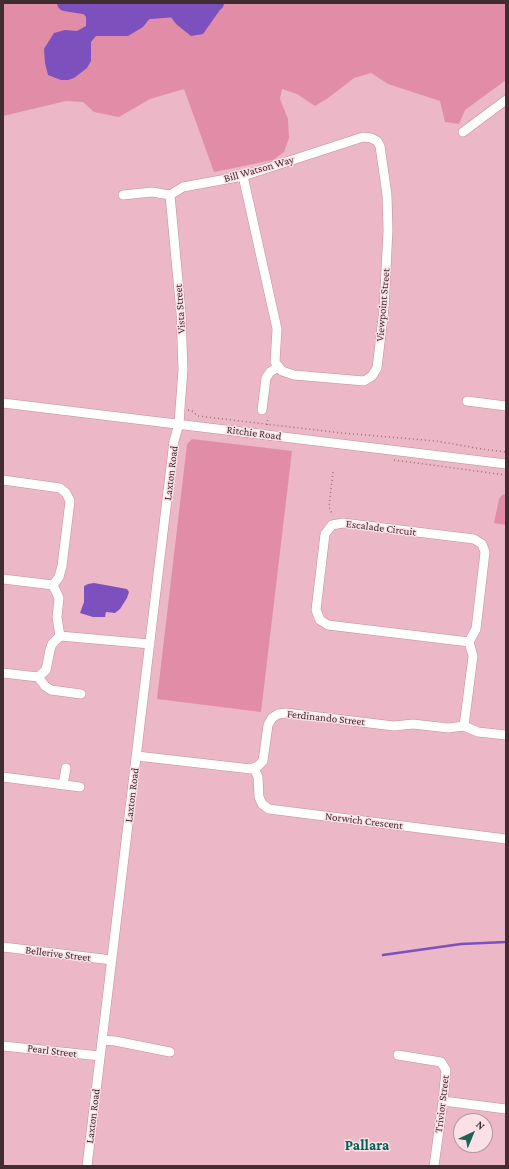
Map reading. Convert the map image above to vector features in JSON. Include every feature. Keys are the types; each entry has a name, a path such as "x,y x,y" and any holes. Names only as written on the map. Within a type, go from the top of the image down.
{"street":[{"path":"463,132 506,100"},
{"name":"Bill Watson Way","path":"170,195 183,187 243,176 363,137 371,138"},
{"name":"Viewpoint Street","path":"278,367 282,371 294,375 364,381 372,376 377,368 384,309 388,230 386,195 380,146 377,141 371,138"},
{"path":"243,176 277,329 275,362 278,367 270,372 266,378 262,410"},
{"path":"123,194 152,192 170,195"},
{"name":"Vista Street","path":"170,195 180,313 183,370 178,424"},
{"path":"468,401 506,406"},
{"name":"Ritchie Road","path":"3,403 506,464"},
{"name":"Laxton Road","path":"87,1166 174,441 178,424"},
{"path":"3,480 60,488 66,493 70,501 62,566 59,577 53,585"},
{"name":"Escalade Circuit","path":"464,726 472,656 469,642 476,630 485,552 480,544 474,539 343,523 332,525 325,534 316,610 320,620 328,625 469,642"},
{"path":"3,579 53,585"},
{"path":"53,585 59,598 57,617 60,636"},
{"path":"60,636 150,644"},
{"path":"38,677 46,670 52,644 60,636"},
{"path":"3,673 38,677 45,686 51,690 82,694"},
{"name":"Ferdinando Street","path":"254,768 263,761 268,725 272,718 278,714 286,713 394,726 413,724 448,728 464,726 478,732 506,735"},
{"path":"137,756 251,769 254,768"},
{"path":"63,785 66,768"},
{"name":"Norwich Crescent","path":"254,768 258,777 259,797 262,804 269,809 506,839"},
{"path":"3,777 80,788"},
{"name":"Bellerive Street","path":"3,947 112,960"},
{"path":"102,1040 115,1041 170,1052"},
{"name":"Pearl Street","path":"3,1046 100,1056"},
{"name":"Trivior Street","path":"398,1055 441,1062 446,1070 434,1166"},
{"path":"443,1101 506,1109"}],"path":[{"path":"180,409 192,411 198,416 342,433 436,441 482,450 506,452"},
{"path":"394,460 506,475"},
{"path":"333,472 329,506 334,517"}],"shaded area":[{"path":"3,3 506,3 506,80 465,110 459,124 445,122 440,101 388,84 371,73 354,78 315,106 297,94 282,89 280,99 288,119 289,138 284,152 273,160 214,172 184,89 150,99 119,117 94,112 83,102 66,101 3,116"},
{"path":"81,3 143,3 150,18 143,27 128,36 96,36 91,42 91,61 87,68 74,78 61,80 48,75 44,49 54,33 65,30 77,31 86,26 86,17 80,9"},
{"path":"164,3 223,3 222,7 203,34 191,36 176,24 168,13"},
{"path":"192,439 292,451 261,712 157,699 187,444"},
{"path":"506,494 506,525 494,523 499,499 502,495"},
{"path":"94,583 127,589 129,592 127,598 120,609 115,613 106,612 105,617 93,617 80,613 84,602 84,586"}],"waterway":[{"path":"65,3 102,9"},
{"path":"125,13 201,7 216,3"},
{"path":"383,955 461,944 506,942"}],"district":[{"name":"Pallara","path":"367,1145"}]}
